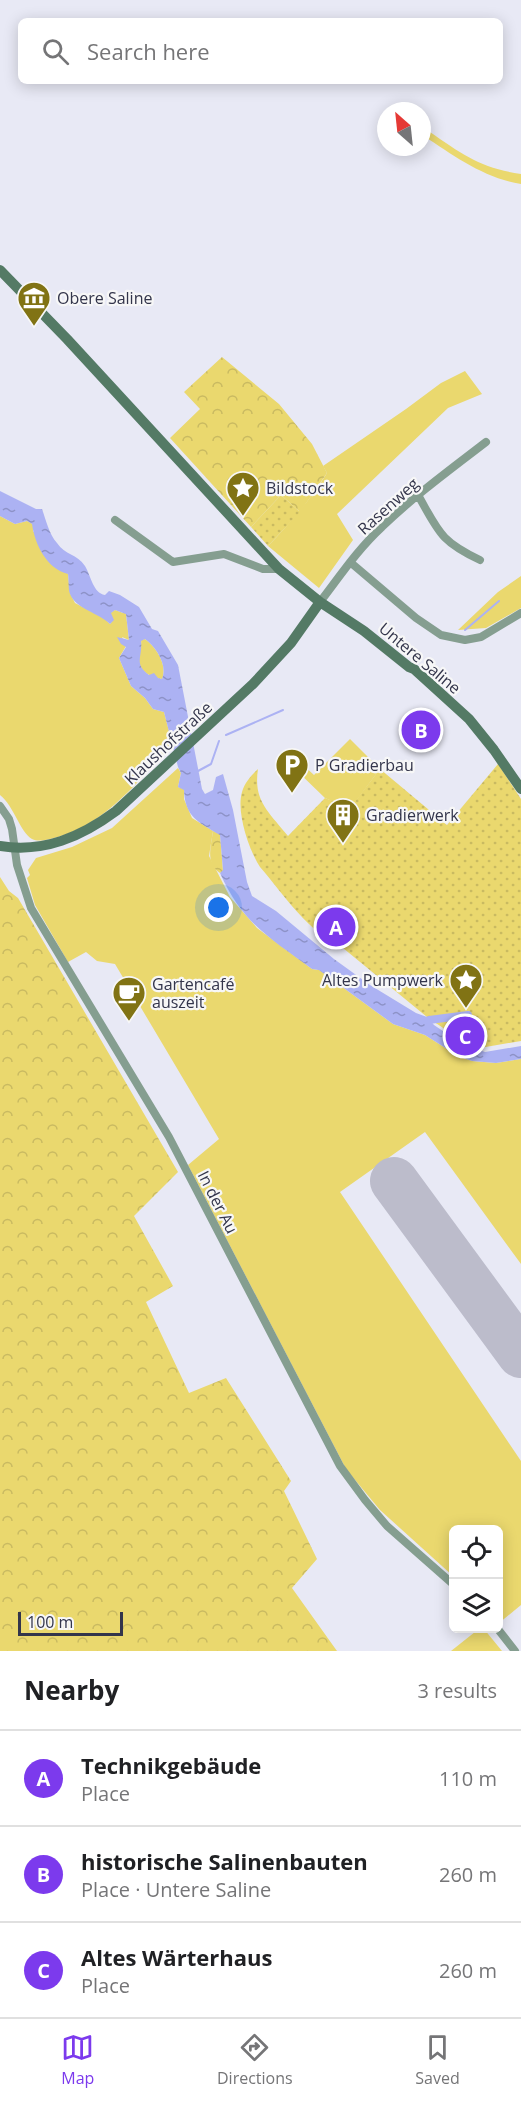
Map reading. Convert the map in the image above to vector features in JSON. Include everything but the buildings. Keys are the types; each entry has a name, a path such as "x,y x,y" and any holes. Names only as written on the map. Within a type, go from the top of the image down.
{"main road":[{"path":"0,270 67,339 279,569"},
{"name":"Untere Saline","path":"279,569 320,602 364,631 408,667 414,669 469,719 495,750 521,789"},
{"name":"Klaushofstraße","path":"0,846 38,848 63,842 101,822 124,804 253,684 291,643 320,602"}],"street":[{"name":"Rasenweg","path":"320,602 350,562 382,526 486,442"},
{"path":"418,495 447,542 480,560"},
{"path":"115,520 173,562 224,554 263,569 279,569"},
{"path":"350,562 416,618 441,634 465,640 481,637 521,613"},
{"name":"In der Au","path":"0,806 9,819 17,864 31,908 169,1137 340,1466 364,1500 387,1526 449,1581"},
{"path":"500,1633 515,1651"}],"green space":[{"path":"431,133 483,164 521,174 521,184 494,177 431,141"},
{"path":"222,357 279,404 312,444 327,473 300,512 281,495 251,527 170,438 200,409 184,392"},
{"path":"465,371 482,394 448,408 337,514 353,540 319,588 268,546 299,511 327,473 323,466 441,383"},
{"path":"281,495 300,512 268,546 251,527"},
{"path":"0,516 15,524 27,521 33,524 33,531 68,574 70,593 75,603 104,618 110,624 113,620 110,613 115,610 126,614 129,640 122,637 126,646 119,658 131,686 145,698 153,709 164,712 172,743 130,791 101,815 69,833 39,841 28,836 0,795"},
{"path":"521,576 521,608 486,628 458,630 498,592"},
{"path":"145,639 160,657 163,668 162,679 147,674 141,668 139,658 141,640"},
{"path":"350,739 380,769 350,809 325,798 295,769 301,763 314,775"},
{"path":"498,764 521,799 521,1041 474,1049 427,1017 343,948 319,933 297,912 256,860 242,820 241,800 245,785 258,769 260,798 288,836 325,798 350,808 380,769 447,825"},
{"path":"178,768 181,773 178,787 184,789 184,799 192,818 213,831 209,856 230,897 257,928 393,1024 425,1035 458,1056 472,1061 496,1063 521,1059 521,1264 425,1132 340,1192 521,1461 521,1605 503,1620 503,1525 449,1525 449,1572 380,1510 346,1469 188,1165 219,1139 115,964 97,961 86,952 68,962 35,905 27,878 30,875 28,870 36,858 72,847 112,828"},
{"path":"213,831 220,834 223,871 220,873 215,869 211,859"},
{"path":"0,877 9,891 18,898 178,1172 134,1216 173,1286 146,1302 189,1393 226,1378 291,1481 284,1491 317,1559 292,1588 337,1651 0,1651"},
{"path":"474,1633 487,1633 502,1651 451,1651"}],"water":[{"path":"0,491 36,509 42,509 54,539 60,547 82,562 98,591 105,595 109,591 120,595 139,607 152,629 158,631 178,665 202,789 205,794 213,790 216,777 223,774 252,896 276,911 334,959 370,985 416,1013 427,1017 434,1025 462,1044 485,1052 521,1046 521,1059 496,1063 472,1061 458,1056 425,1035 393,1024 319,970 312,969 258,928 238,905 220,873 223,870 220,835 194,818 187,807 184,790 178,787 181,773 164,712 153,709 145,698 131,686 119,658 126,647 117,637 129,640 126,614 115,610 111,613 114,620 110,624 82,607 70,594 68,574 54,567 43,555 32,524 27,521 15,524 0,516","holes":["145,639 157,651 162,662 162,679 154,673 149,675 141,667 141,641"]}],"waterway":[{"path":"465,630 499,601"},
{"path":"226,735 283,710"},
{"path":"198,771 211,764 219,741"},
{"path":"429,1020 468,1015"}],"runway":[{"path":"394,1181 521,1354"}],"place":[{"name":"Obere Saline","path":"34,327"},
{"name":"Bildstock","path":"243,517"},
{"name":"historische Salinenbauten","path":"421,730"},
{"name":"P Gradierbau","path":"292,794"},
{"name":"Gradierwerk","path":"343,844"},
{"name":"Technikgebäude","path":"336,927"},
{"name":"Altes Pumpwerk","path":"466,1009"},
{"name":"Gartencafé auszeit","path":"129,1022"},
{"name":"Altes Wärterhaus","path":"465,1036"}]}
